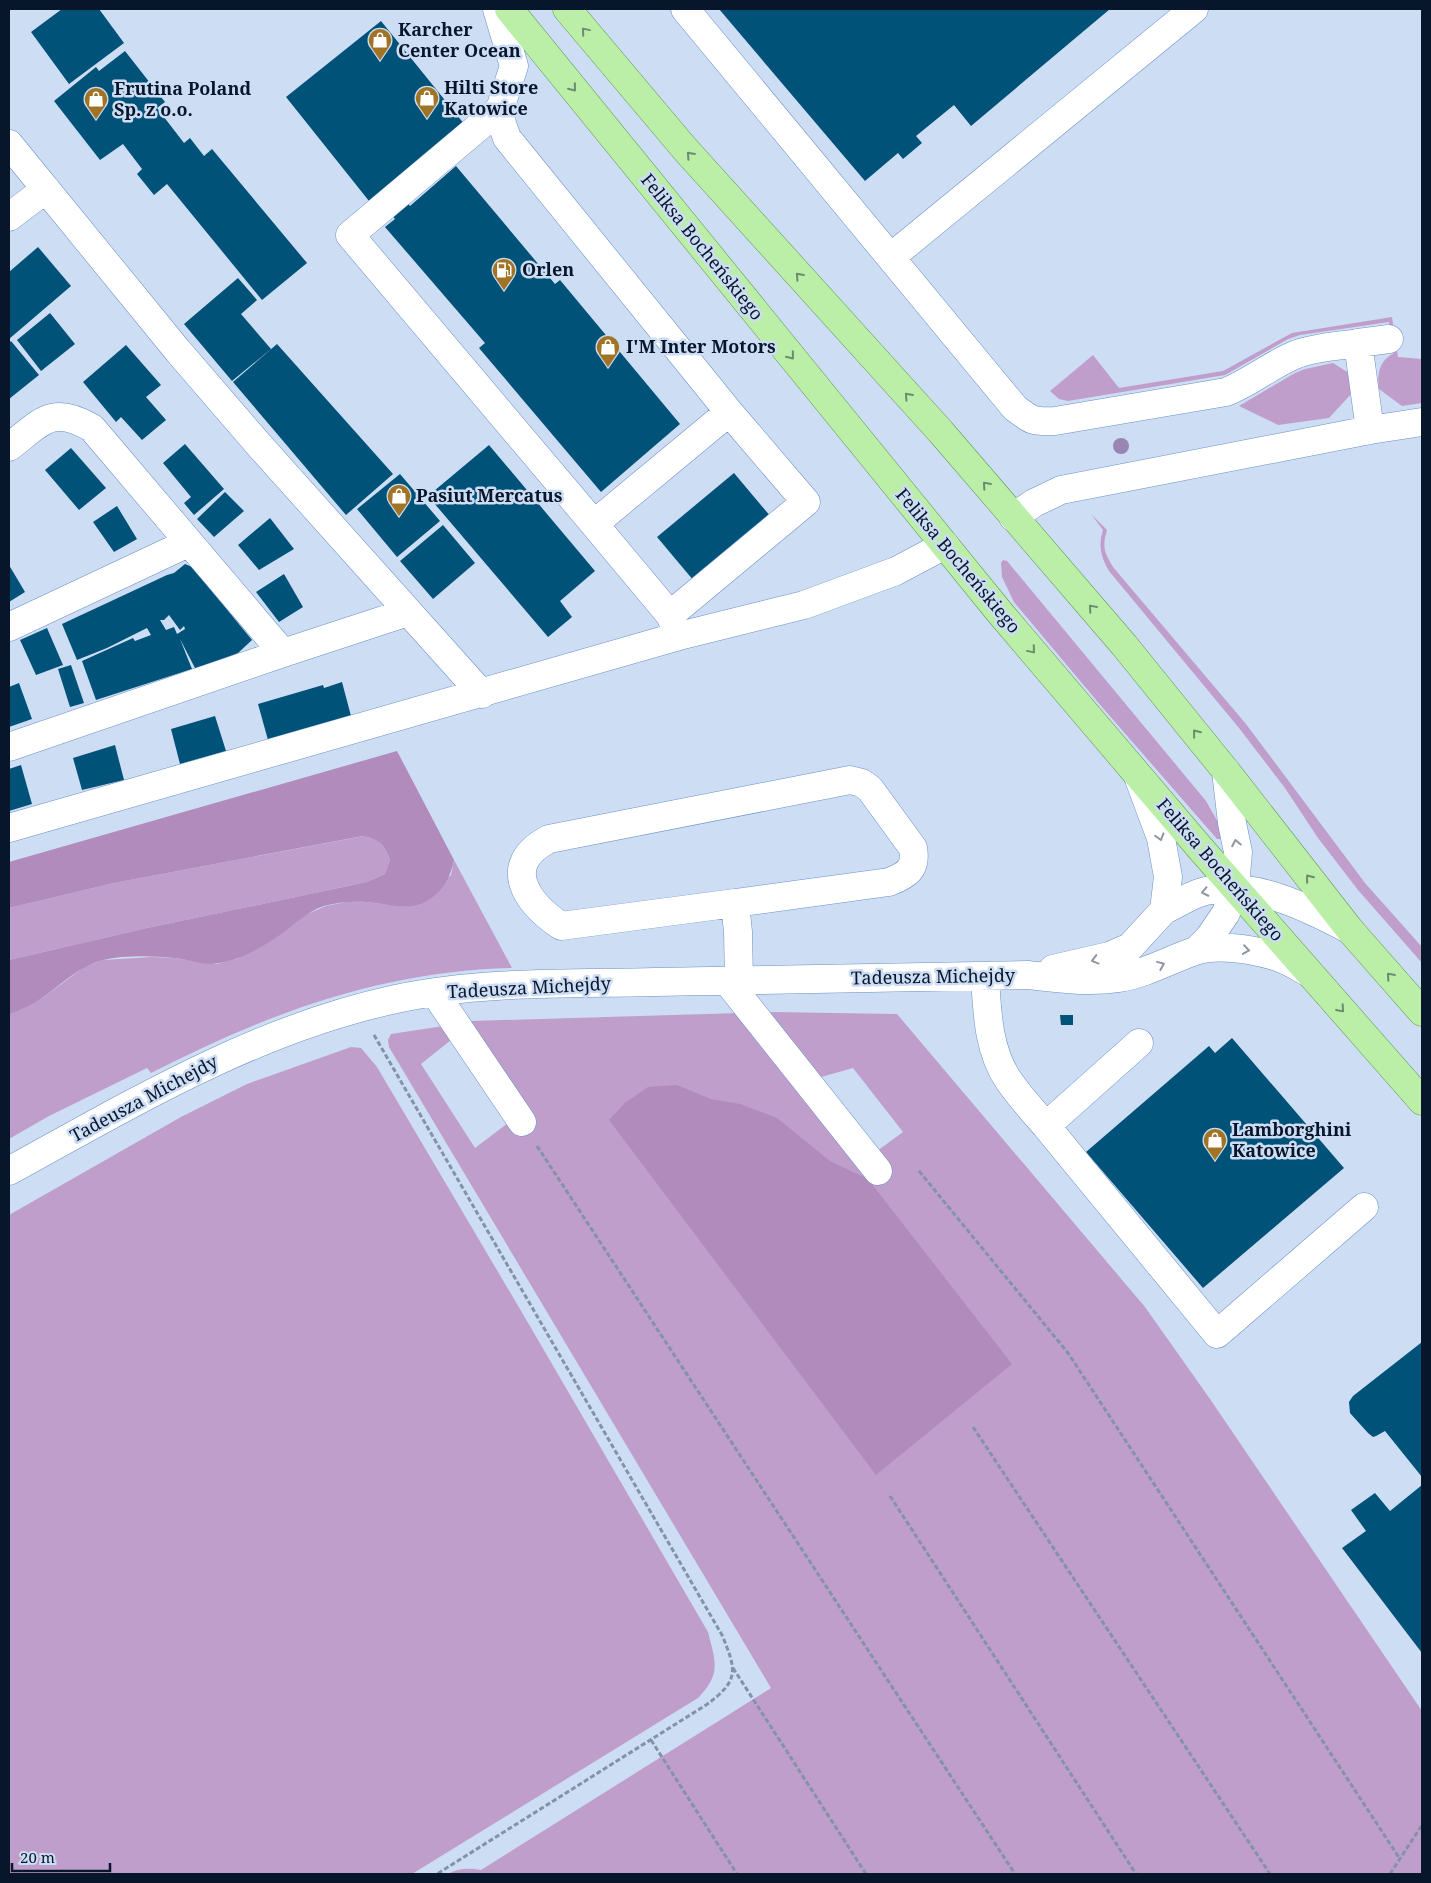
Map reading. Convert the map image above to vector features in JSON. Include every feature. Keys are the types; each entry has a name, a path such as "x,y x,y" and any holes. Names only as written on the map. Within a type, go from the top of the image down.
{"main road":[{"name":"Feliksa Bocheńskiego","path":"509,9 945,545 1138,775 1422,1101"},
{"path":"566,9 685,149 941,432 1124,645 1226,771 1350,930 1422,1012"}],"street":[{"path":"497,9 514,66 500,109 502,124 507,138 730,412 806,502 674,626"},
{"path":"684,9 1015,408 1038,422 1226,392 1296,354 1389,339"},
{"path":"891,257 1194,9"},
{"path":"500,109 350,235 594,524 674,626"},
{"path":"9,144 172,343 259,445 482,694"},
{"path":"9,217 46,189"},
{"path":"1358,343 1370,430"},
{"path":"594,524 730,412"},
{"path":"9,447 50,417 76,418 92,428 283,653"},
{"path":"1014,517 1034,503 1061,490 1370,430 1422,422"},
{"path":"9,627 188,543"},
{"path":"9,828 482,694 674,626 804,605 896,571 945,545"},
{"path":"9,747 408,612"},
{"name":"Tadeusza Michejdy","path":"1197,950 1226,912 1235,887 1238,852 1232,823 1226,771"},
{"path":"1138,775 1161,838 1168,877 1164,910"},
{"path":"850,780 862,782 870,789 913,848 915,860 911,869 900,878 889,882 735,903 561,926 532,902 522,880 522,868 526,857 536,845 549,839 850,780"},
{"name":"Tadeusza Michejdy","path":"1027,975 1096,960 1130,947 1164,910 1200,892 1235,887 1303,906 1350,930"},
{"path":"735,903 738,932 733,981 878,1171"},
{"name":"Tadeusza Michejdy","path":"9,1171 155,1091 246,1047 295,1028 358,1009 396,999 435,993 496,986 1027,975 1088,980 1120,978 1197,950 1214,948 1243,949 1276,956 1309,972"},
{"path":"984,976 989,1026 995,1053 1008,1080 1217,1334 1364,1207"},
{"path":"435,993 522,1122"},
{"path":"1046,1126 1139,1043"}],"path":[{"path":"358,1009 722,1635 730,1656 733,1675 724,1692 437,1874"},
{"path":"522,1122 1015,1874"},
{"path":"919,1171 1068,1353 1400,1859"},
{"path":"973,1426 1270,1874"},
{"path":"890,1496 1136,1874"},
{"path":"732,1665 866,1874"},
{"path":"651,1740 737,1874"},
{"path":"1390,1874 1422,1825"}],"shaded area":[{"path":"1392,317 1398,357 1422,359 1422,403 1402,406 1379,389 1378,378 1380,368 1385,360 1394,353 1389,322 1300,335 1288,339 1225,375 1068,401 1059,399 1050,391 1093,355 1119,388 1223,371 1292,333"},
{"path":"1333,363 1349,373 1353,392 1329,418 1278,425 1239,406 1295,373"},
{"path":"1091,514 1107,530 1105,549 1113,567 1246,724 1365,883 1422,947 1422,963 1358,890 1318,838 1285,788 1239,728 1109,571 1101,551 1103,530"},
{"path":"1003,560 1007,561 1206,801 1223,831 1224,836 1221,839 1217,839 1014,602 1002,577 1001,563"},
{"path":"397,751 454,860 441,890 431,898 418,905 403,907 356,902 324,906 305,916 257,949 235,959 214,964 148,956 103,960 80,970 41,999 9,1015 9,960 147,928 367,882 385,874 390,860 381,844 363,836 114,883 9,908 9,862"},
{"path":"364,836 374,839 381,844 390,860 385,874 367,882 147,928 9,960 9,908 114,883"},
{"path":"454,860 512,968 464,971 417,977 326,999 238,1032 151,1073 147,1068 49,1116 9,1139 9,1015 44,997 84,967 103,960 152,957 217,964 236,959 256,949 307,914 326,906 346,902 367,902 406,907 451,875"},
{"path":"772,1012 897,1014 1145,1307 1210,1399 1422,1711 1422,1874 448,1874 464,1869 481,1870 771,1688 389,1047 388,1040 391,1034 450,1025 456,1036 421,1064 475,1148 512,1120 468,1024 471,1021 740,1013 873,1154 903,1132 853,1068 814,1079 765,1015"},
{"path":"351,1047 361,1048 377,1067 708,1632 715,1668 713,1675 698,1698 412,1874 9,1874 9,1215 181,1117 247,1084"},
{"path":"677,1085 711,1099 740,1104 777,1118 830,1161 868,1179 1012,1364 876,1475 609,1120 625,1103 648,1087"}],"building":[{"path":"62,9 99,9 124,43 69,84 31,32"},
{"path":"719,9 1110,9 971,126 954,105 916,136 922,143 903,159 898,153 865,181"},
{"path":"381,21 469,130 373,206 286,97"},
{"path":"125,51 165,102 157,108 184,143 190,138 204,156 212,149 307,263 262,300 167,184 154,195 137,174 142,169 123,144 100,160 54,101 96,67 99,71"},
{"path":"456,166 555,284 560,280 680,424 601,492 479,348 485,343 385,227 395,219 388,210 403,198 410,206"},
{"path":"38,247 71,286 9,339 9,272"},
{"path":"238,278 257,300 241,314 271,349 232,381 184,324"},
{"path":"50,313 75,344 41,371 17,340"},
{"path":"11,341 39,375 9,399 9,343"},
{"path":"277,344 393,474 346,515 233,382"},
{"path":"126,345 161,385 146,397 166,420 142,440 121,417 116,422 83,382"},
{"path":"185,444 224,489 194,515 184,503 191,497 163,463"},
{"path":"489,445 595,571 560,601 572,617 548,637 428,496"},
{"path":"71,448 106,488 79,510 45,470"},
{"path":"734,473 771,517 694,581 657,537"},
{"path":"400,474 440,521 397,557 357,509"},
{"path":"225,492 244,511 214,537 197,519"},
{"path":"117,506 137,539 114,552 93,522"},
{"path":"270,518 294,549 259,570 238,545"},
{"path":"443,525 475,563 433,599 400,561"},
{"path":"185,564 192,567 252,640 238,653 196,670 180,639 192,669 96,700 82,661 133,638 135,641 151,635 147,628 107,648 77,660 62,624 174,573","holes":["169,615 180,630 184,626 185,629 177,634 174,627 166,630 160,620 164,620"]},
{"path":"9,565 25,592 9,602"},
{"path":"284,574 303,607 279,622 256,592"},
{"path":"47,628 63,665 36,675 20,640"},
{"path":"71,665 84,703 70,707 58,669"},
{"path":"342,682 351,716 268,740 258,704 323,685 324,688"},
{"path":"19,683 32,719 9,727 9,687"},
{"path":"215,716 226,751 180,764 171,729"},
{"path":"115,745 124,780 82,790 73,758"},
{"path":"21,765 32,804 9,811 9,769"},
{"path":"1060,1015 1073,1015 1073,1025 1061,1025"},
{"path":"1232,1038 1344,1168 1203,1288 1086,1152 1209,1046 1215,1053"},
{"path":"1422,1342 1422,1477 1385,1431 1373,1437 1368,1433 1350,1413 1349,1402 1353,1396"},
{"path":"1422,1485 1422,1653 1342,1548 1366,1531 1351,1510 1375,1493 1390,1511"}],"place":[{"name":"Karcher Center Ocean","path":"380,61"},
{"name":"Hilti Store Katowice","path":"427,119"},
{"name":"Frutina Poland Sp. z o.o.","path":"96,120"},
{"name":"Orlen","path":"504,291"},
{"name":"I'M Inter Motors","path":"608,368"},
{"name":"Pasiut Mercatus","path":"399,517"},
{"name":"Lamborghini Katowice","path":"1215,1161"}]}
